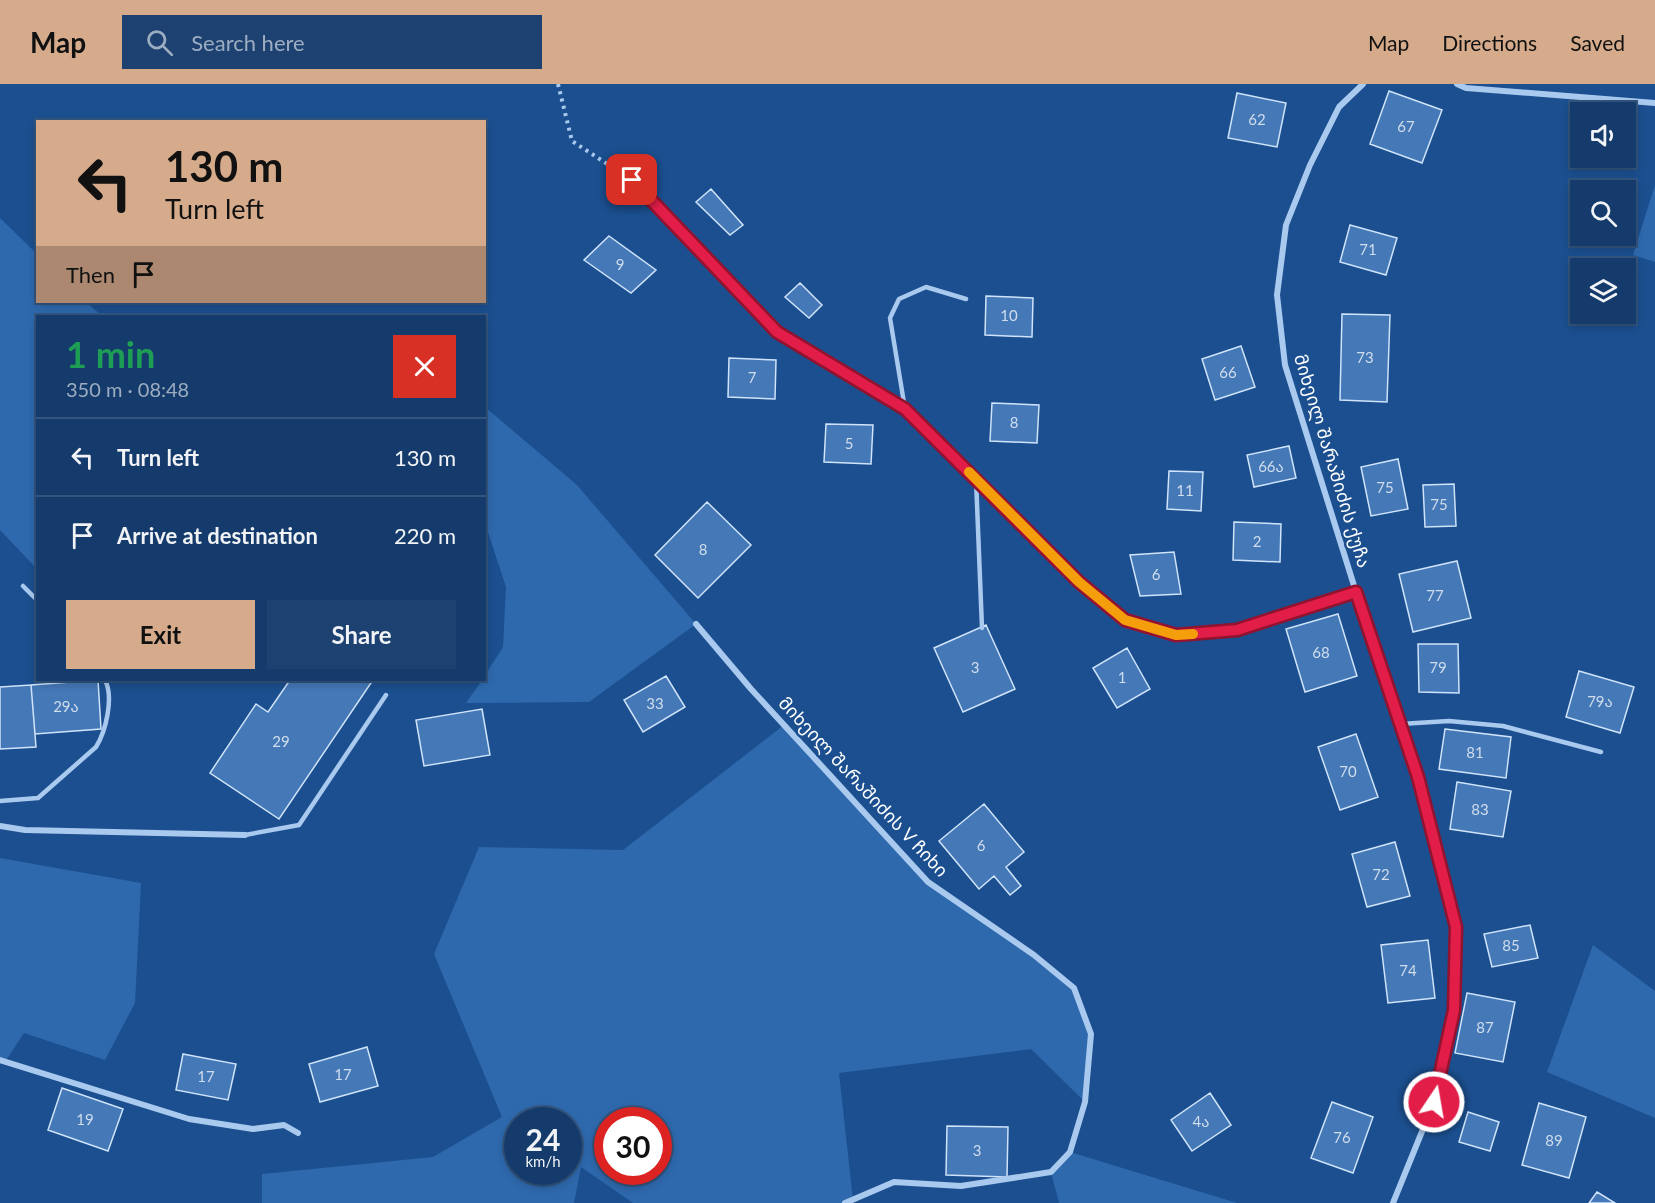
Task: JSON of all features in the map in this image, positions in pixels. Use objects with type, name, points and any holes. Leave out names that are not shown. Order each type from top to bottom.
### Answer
[{"type":"street","name":"მიხეილ შარაშიძის ქუჩა","points":[[1363,84],[1339,108],[1310,165],[1286,225],[1277,295],[1286,365],[1356,592],[1418,777],[1456,927],[1454,1010],[1434,1102],[1393,1203]]},
{"type":"street","points":[[1457,84],[1466,88],[1655,103]]},
{"type":"street","points":[[632,180],[777,332],[905,409],[1079,582],[1125,620],[1176,635],[1237,630],[1356,592]]},
{"type":"street","name":"მიხეილ შარაშიძის V ჩიხი","points":[[696,624],[751,689],[928,882],[1034,955],[1074,988],[1091,1034],[1085,1102],[1070,1152],[1051,1172],[961,1186],[894,1182],[845,1203]]},
{"type":"street","points":[[0,826],[25,830],[245,835]]},
{"type":"street","points":[[0,1060],[189,1119],[253,1129],[284,1125],[298,1133]]},
{"type":"lane","points":[[905,409],[890,318],[899,299],[926,287],[966,299]]},
{"type":"lane","points":[[976,479],[982,628]]},
{"type":"lane","points":[[23,586],[36,599]]},
{"type":"lane","points":[[0,801],[38,798],[96,747],[103,736],[108,702],[105,681]]},
{"type":"lane","points":[[245,835],[299,825],[386,695]]},
{"type":"lane","points":[[1400,724],[1449,721],[1503,726],[1601,752]]},
{"type":"path","points":[[558,84],[572,141],[632,180]]},
{"type":"shaded area","points":[[1655,185],[1655,262],[1633,255]]},
{"type":"shaded area","points":[[0,218],[36,253],[36,303],[87,303],[101,315],[36,315],[36,568],[0,530]]},
{"type":"shaded area","points":[[486,408],[577,485],[696,624],[589,702],[466,703],[481,681],[486,681],[486,673],[503,647],[506,587],[486,526]]},
{"type":"shaded area","points":[[784,725],[928,882],[1034,955],[1074,988],[1091,1034],[1085,1102],[1031,1049],[839,1073],[853,1200],[845,1203],[633,1203],[607,1185],[672,1185],[672,1107],[594,1107],[594,1176],[582,1168],[582,1107],[504,1107],[504,1185],[578,1185],[574,1203],[262,1203],[262,1174],[433,1157],[502,1117],[434,954],[479,847],[623,850]]},
{"type":"shaded area","points":[[0,858],[141,883],[135,1003],[105,1060],[24,1033],[5,1062],[0,1060]]},
{"type":"shaded area","points":[[1593,945],[1655,991],[1655,1118],[1547,1072]]},
{"type":"shaded area","points":[[1070,1152],[1237,1203],[1059,1203],[1051,1172]]},
{"type":"building","points":[[1389,91],[1442,110],[1422,163],[1370,144]]},
{"type":"building","points":[[1237,93],[1286,103],[1277,147],[1228,138]]},
{"type":"building","points":[[711,189],[743,225],[730,235],[696,202]]},
{"type":"building","points":[[1350,225],[1397,238],[1386,275],[1340,262]]},
{"type":"building","points":[[609,236],[656,270],[631,293],[584,260]]},
{"type":"building","points":[[800,283],[822,305],[809,318],[785,297]]},
{"type":"building","points":[[986,296],[1033,298],[1032,337],[985,335]]},
{"type":"building","points":[[1342,314],[1390,315],[1387,402],[1340,400]]},
{"type":"building","points":[[1241,346],[1255,387],[1215,400],[1202,359]]},
{"type":"building","points":[[729,358],[776,360],[775,399],[728,397]]},
{"type":"building","points":[[992,403],[1039,405],[1037,443],[990,441]]},
{"type":"building","points":[[826,424],[873,425],[871,464],[824,462]]},
{"type":"building","points":[[1289,446],[1296,478],[1254,487],[1247,455]]},
{"type":"building","points":[[1398,459],[1408,509],[1371,516],[1361,467]]},
{"type":"building","points":[[1169,471],[1203,472],[1201,511],[1167,509]]},
{"type":"building","points":[[1454,484],[1456,526],[1425,527],[1423,485]]},
{"type":"building","points":[[707,502],[751,545],[698,598],[655,555]]},
{"type":"building","points":[[1234,522],[1281,524],[1280,562],[1233,560]]},
{"type":"building","points":[[1174,552],[1181,594],[1140,596],[1130,555]]},
{"type":"building","points":[[1457,561],[1471,618],[1413,632],[1399,574]]},
{"type":"building","points":[[1338,614],[1357,676],[1305,692],[1286,629]]},
{"type":"building","points":[[986,625],[1015,689],[963,712],[934,648]]},
{"type":"building","points":[[1418,644],[1458,644],[1459,693],[1419,692]]},
{"type":"building","points":[[1127,648],[1150,689],[1117,708],[1093,668]]},
{"type":"building","points":[[1579,671],[1634,687],[1620,733],[1566,717]]},
{"type":"building","points":[[666,676],[685,707],[643,732],[624,700]]},
{"type":"building","points":[[98,681],[101,729],[35,734],[31,685]]},
{"type":"building","points":[[289,681],[372,681],[279,819],[210,773],[256,704],[268,712]]},
{"type":"building","points":[[31,685],[36,747],[0,749],[0,687]]},
{"type":"building","points":[[482,709],[490,755],[424,766],[416,720]]},
{"type":"building","points":[[1445,729],[1511,737],[1506,778],[1439,769]]},
{"type":"building","points":[[1356,734],[1378,797],[1340,810],[1318,747]]},
{"type":"building","points":[[1457,782],[1511,791],[1503,837],[1450,829]]},
{"type":"building","points":[[984,804],[1024,852],[1006,867],[1021,886],[1010,895],[994,876],[979,889],[939,841]]},
{"type":"building","points":[[1395,842],[1410,896],[1367,907],[1352,854]]},
{"type":"building","points":[[1530,925],[1538,958],[1492,967],[1484,934]]},
{"type":"building","points":[[1428,940],[1435,998],[1388,1003],[1381,945]]},
{"type":"building","points":[[1467,993],[1515,1002],[1503,1062],[1455,1053]]},
{"type":"building","points":[[367,1047],[378,1086],[320,1102],[309,1064]]},
{"type":"building","points":[[183,1054],[236,1064],[228,1100],[176,1090]]},
{"type":"building","points":[[62,1088],[123,1109],[108,1151],[48,1130]]},
{"type":"building","points":[[1210,1093],[1231,1125],[1192,1151],[1171,1120]]},
{"type":"building","points":[[1332,1102],[1373,1117],[1353,1173],[1311,1158]]},
{"type":"building","points":[[1539,1103],[1586,1117],[1569,1178],[1522,1165]]},
{"type":"building","points":[[1468,1112],[1499,1122],[1490,1151],[1459,1142]]},
{"type":"building","points":[[947,1126],[1008,1127],[1007,1177],[946,1175]]},
{"type":"building","points":[[1597,1192],[1615,1203],[1589,1203]]},
{"type":"slow traffic","points":[[969,472],[1079,582],[1125,620],[1176,635],[1193,634]]},
{"type":"route","points":[[632,180],[777,332],[905,409],[1079,582],[1125,620],[1176,635],[1237,630],[1356,592],[1418,777],[1456,927],[1454,1010],[1434,1102]]}]
